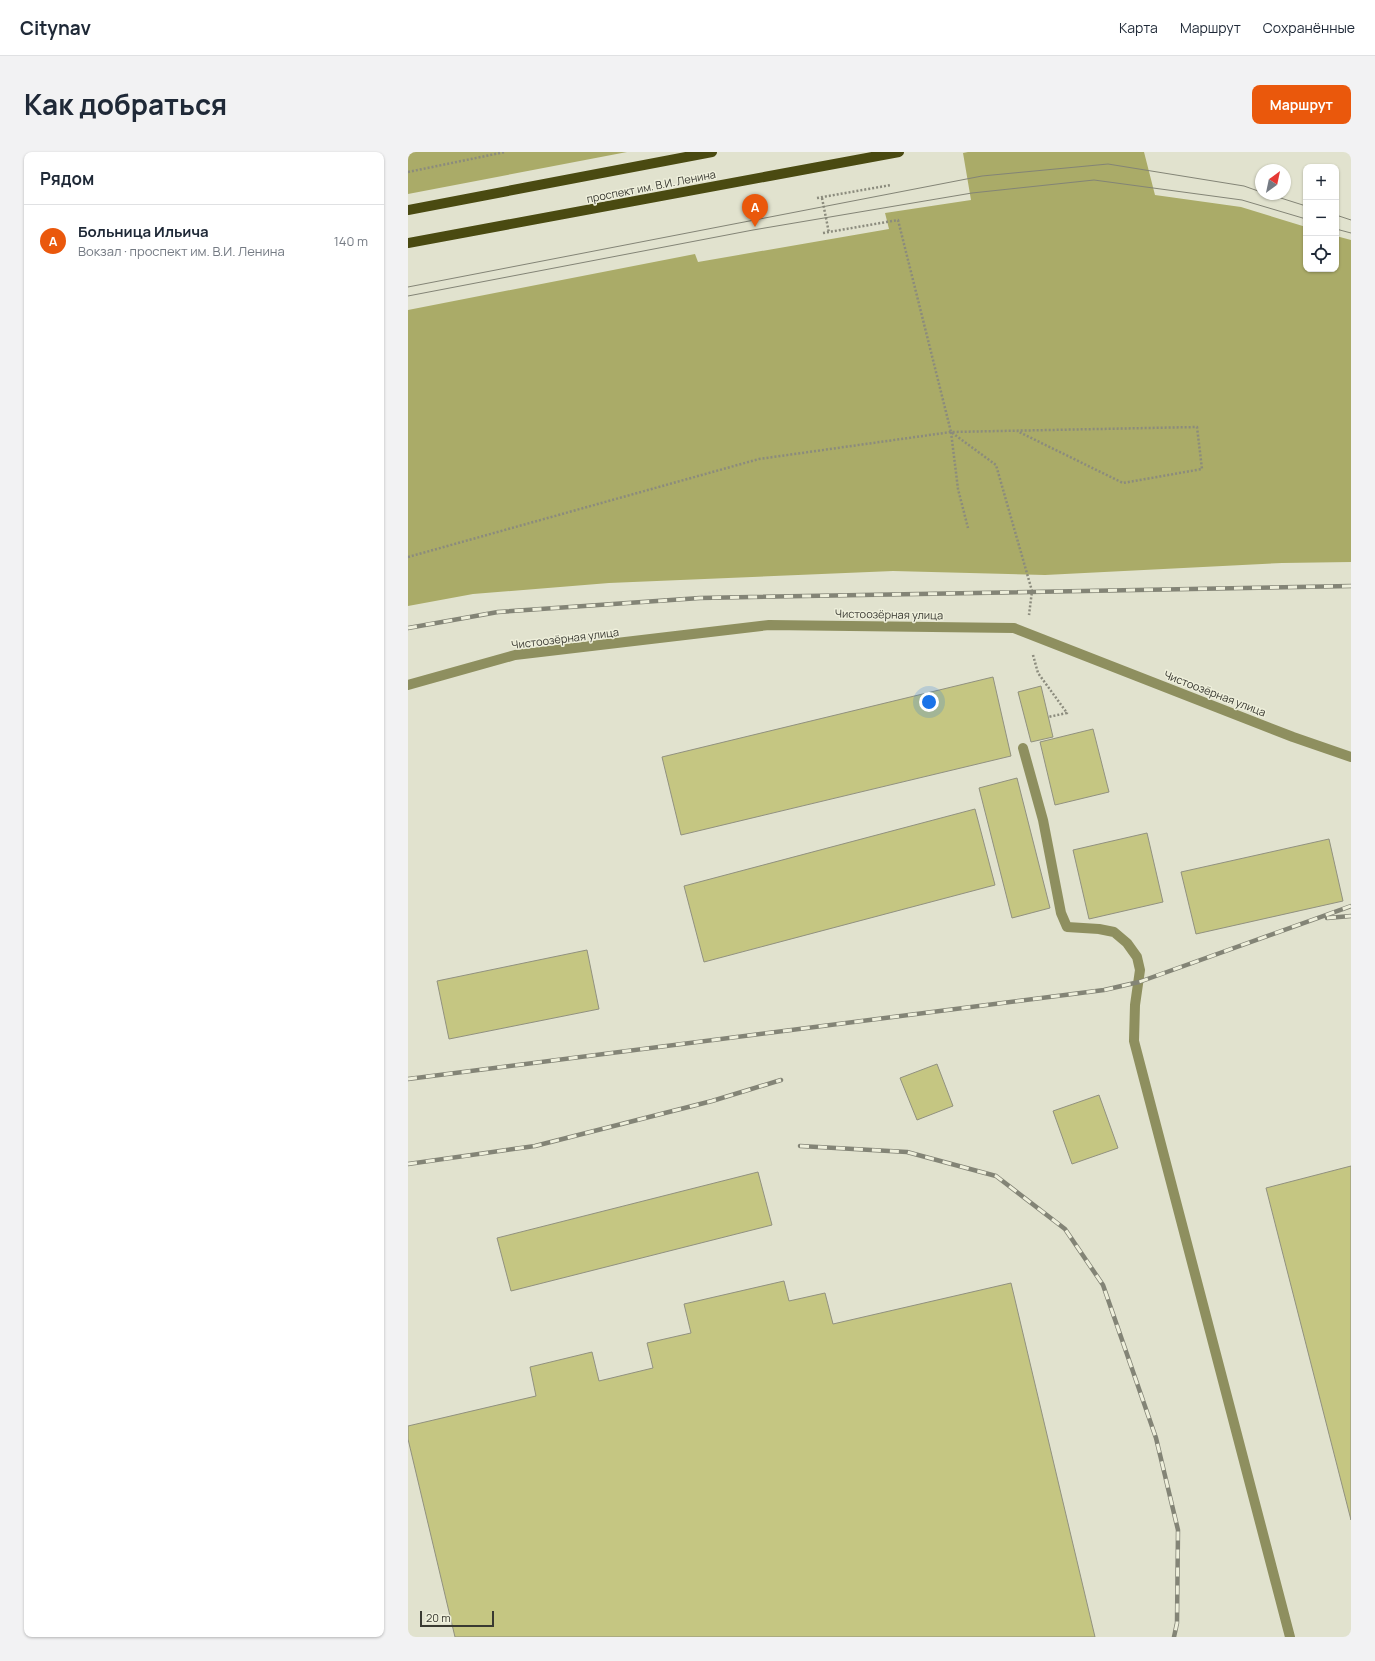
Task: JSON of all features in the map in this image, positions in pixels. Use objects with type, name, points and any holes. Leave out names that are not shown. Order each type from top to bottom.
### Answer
[{"type":"main road","name":"проспект им. В.И. Ленина","points":[[408,210],[712,152]]},
{"type":"main road","name":"проспект им. В.И. Ленина","points":[[408,243],[899,152]]},
{"type":"street","name":"Чистоозёрная улица","points":[[408,685],[515,655],[769,625],[1014,628],[1293,737],[1351,757]]},
{"type":"street","points":[[1023,748],[1043,820],[1061,913],[1067,927],[1099,929],[1114,932],[1127,943],[1137,957],[1140,970],[1135,1005],[1134,1041],[1290,1637]]},
{"type":"path","points":[[408,172],[505,152]]},
{"type":"path","points":[[817,198],[891,185]]},
{"type":"path","points":[[822,198],[829,233]]},
{"type":"path","points":[[823,234],[898,220],[951,432],[958,489],[968,528]]},
{"type":"path","points":[[408,557],[759,459],[951,432],[1197,427],[1202,469],[1123,483],[1018,431]]},
{"type":"path","points":[[951,432],[996,465],[1032,591],[1027,633],[1038,673],[1067,713],[1048,717]]},
{"type":"green space","points":[[408,152],[627,152],[408,194]]},
{"type":"green space","points":[[1144,152],[1155,195],[1241,207],[1303,226],[1303,272],[1339,272],[1339,237],[1351,240],[1351,562],[1282,563],[1045,575],[893,571],[609,583],[473,594],[408,606],[408,310],[695,254],[698,262],[889,229],[885,213],[971,200],[963,153]]},
{"type":"building","points":[[993,677],[1011,756],[681,835],[662,757]]},
{"type":"building","points":[[1041,686],[1053,737],[1031,742],[1018,692]]},
{"type":"building","points":[[1093,729],[1109,792],[1055,805],[1040,742]]},
{"type":"building","points":[[1017,778],[1050,908],[1012,918],[979,788]]},
{"type":"building","points":[[975,809],[995,885],[704,962],[684,886]]},
{"type":"building","points":[[1147,833],[1163,902],[1089,919],[1073,850]]},
{"type":"building","points":[[1329,839],[1343,901],[1196,934],[1181,872]]},
{"type":"building","points":[[587,950],[599,1009],[449,1039],[437,981]]},
{"type":"building","points":[[937,1064],[953,1106],[917,1120],[900,1078]]},
{"type":"building","points":[[1099,1095],[1118,1148],[1072,1164],[1053,1111]]},
{"type":"building","points":[[1351,1166],[1351,1520],[1266,1188]]},
{"type":"building","points":[[758,1172],[772,1225],[511,1291],[497,1238]]},
{"type":"building","points":[[784,1281],[789,1301],[825,1293],[833,1324],[1011,1283],[1095,1637],[455,1637],[408,1439],[408,1426],[536,1396],[530,1367],[592,1352],[599,1381],[653,1368],[647,1343],[691,1333],[684,1304]]},
{"type":"tram line","points":[[408,287],[982,176],[1108,164],[1244,186],[1255,190]]},
{"type":"tram line","points":[[408,296],[753,230],[972,193],[1094,180],[1242,200],[1303,218]]},
{"type":"tram line","points":[[1287,200],[1303,205]]},
{"type":"tram line","points":[[1339,216],[1351,220]]},
{"type":"tram line","points":[[1339,230],[1351,233]]},
{"type":"railway","points":[[408,628],[498,612],[700,598],[1351,586]]},
{"type":"railway","points":[[408,1079],[1104,990],[1139,982],[1351,906]]},
{"type":"railway","points":[[1327,918],[1351,916]]},
{"type":"railway","points":[[408,1164],[535,1146],[712,1101],[781,1080]]},
{"type":"railway","points":[[800,1146],[907,1152],[996,1176],[1065,1229],[1103,1285],[1156,1438],[1178,1530],[1177,1623],[1174,1637]]},
{"type":"place","name":"Больница Ильича","points":[[755,227]]}]
